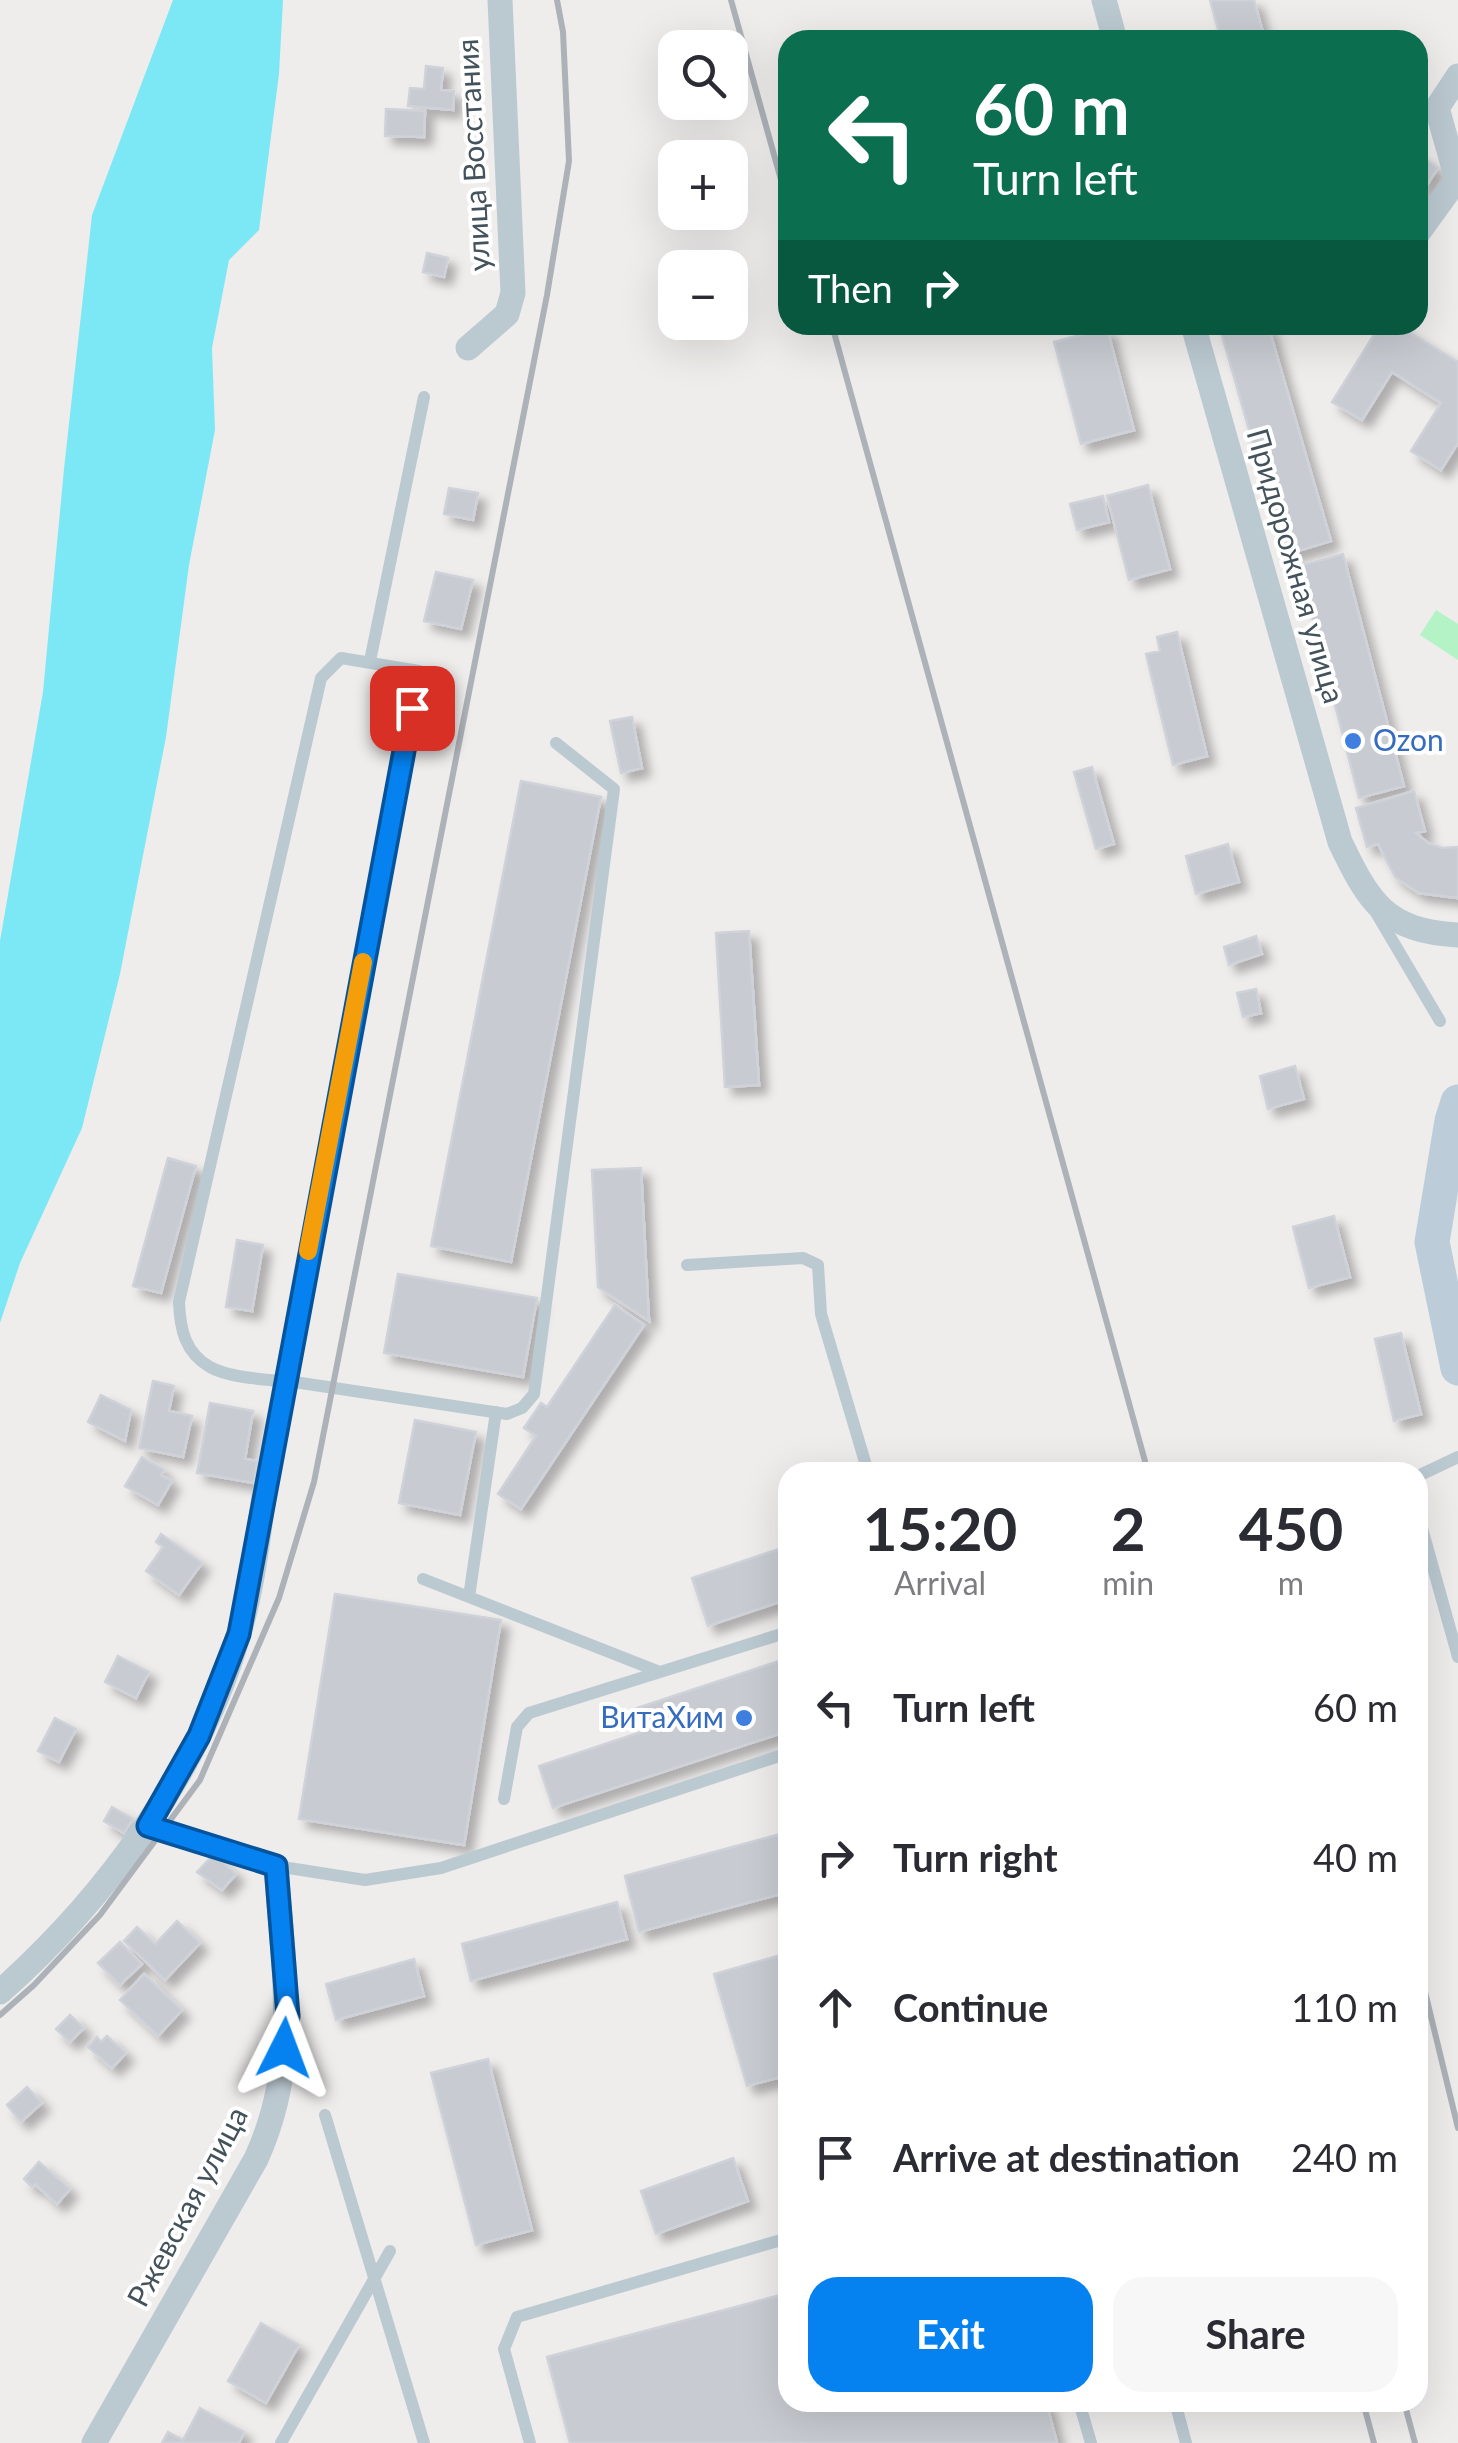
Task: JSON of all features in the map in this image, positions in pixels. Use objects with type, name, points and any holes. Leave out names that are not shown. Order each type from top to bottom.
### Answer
[{"type":"main road","points":[[1458,1102],[1432,1242],[1458,1368]]},
{"type":"street","name":"улица Восстания","points":[[468,348],[506,314],[514,293],[500,0]]},
{"type":"street","points":[[1104,0],[1112,30]]},
{"type":"street","points":[[1428,219],[1457,179],[1437,108],[1458,76]]},
{"type":"street","name":"Придорожная улица","points":[[1196,335],[1340,842],[1364,892],[1396,920],[1429,933],[1458,934]]},
{"type":"street","points":[[0,1992],[113,1872],[148,1826],[199,1736],[239,1634],[265,1490]]},
{"type":"street","name":"Ржевская улица","points":[[94,2443],[256,2159],[276,2110],[288,2016],[276,1866]]},
{"type":"lane","points":[[370,662],[424,397]]},
{"type":"lane","points":[[265,1490],[284,1381],[419,671],[341,658],[321,678],[180,1302],[180,1326],[186,1344],[214,1370],[284,1381],[507,1414],[522,1408],[534,1394],[614,789],[556,742]]},
{"type":"lane","points":[[1364,892],[1440,1021]]},
{"type":"lane","points":[[687,1265],[803,1258],[818,1265],[821,1314],[865,1462]]},
{"type":"lane","points":[[468,1596],[496,1412]]},
{"type":"lane","points":[[1428,1471],[1458,1457]]},
{"type":"lane","points":[[1428,1550],[1458,1657]]},
{"type":"lane","points":[[423,1579],[660,1672]]},
{"type":"lane","points":[[504,1799],[517,1727],[529,1713],[778,1635]]},
{"type":"lane","points":[[148,1826],[276,1866],[365,1880],[440,1868],[778,1756]]},
{"type":"lane","points":[[325,2115],[424,2443]]},
{"type":"lane","points":[[530,2443],[504,2350],[518,2317],[778,2241]]},
{"type":"lane","points":[[281,2443],[390,2252]]},
{"type":"lane","points":[[1083,2412],[1091,2443]]},
{"type":"lane","points":[[1178,2412],[1186,2443]]},
{"type":"green space","points":[[1436,610],[1458,624],[1458,660],[1420,635]]},
{"type":"water","points":[[173,0],[283,0],[279,74],[259,230],[229,260],[212,348],[215,430],[189,565],[166,737],[120,974],[82,1128],[20,1263],[0,1323],[0,941],[43,692],[92,215]]},
{"type":"building","points":[[1210,0],[1254,0],[1262,30],[1218,30]]},
{"type":"building","points":[[426,66],[443,68],[441,90],[454,91],[453,110],[408,106],[410,88],[424,89]]},
{"type":"building","points":[[386,109],[425,111],[424,137],[385,136]]},
{"type":"building","points":[[1428,161],[1438,168],[1428,183]]},
{"type":"building","points":[[427,253],[448,258],[444,277],[423,272]]},
{"type":"building","points":[[1080,335],[1109,335],[1134,430],[1081,444],[1054,342]]},
{"type":"building","points":[[1222,335],[1271,335],[1331,541],[1285,555]]},
{"type":"building","points":[[1374,335],[1414,335],[1458,362],[1458,443],[1441,470],[1411,451],[1441,403],[1392,372],[1362,420],[1332,402]]},
{"type":"building","points":[[1148,485],[1170,569],[1129,580],[1107,496]]},
{"type":"building","points":[[449,488],[478,493],[473,520],[444,514]]},
{"type":"building","points":[[1103,496],[1109,522],[1077,530],[1070,504]]},
{"type":"building","points":[[1343,554],[1404,786],[1359,798],[1299,566]]},
{"type":"building","points":[[436,572],[473,580],[461,629],[424,621]]},
{"type":"building","points":[[1177,632],[1207,756],[1173,765],[1146,654],[1160,651],[1157,637]]},
{"type":"building","points":[[632,717],[642,768],[621,773],[610,721]]},
{"type":"building","points":[[1092,767],[1114,844],[1096,849],[1074,772]]},
{"type":"building","points":[[521,781],[601,797],[511,1262],[431,1246]]},
{"type":"building","points":[[1414,791],[1425,831],[1416,833],[1442,848],[1458,847],[1458,898],[1419,893],[1395,877],[1378,844],[1367,847],[1356,808]]},
{"type":"building","points":[[1228,844],[1239,882],[1196,894],[1186,856]]},
{"type":"building","points":[[749,931],[759,1085],[725,1087],[716,933]]},
{"type":"building","points":[[1256,936],[1262,954],[1229,965],[1224,947]]},
{"type":"building","points":[[1256,989],[1261,1013],[1243,1017],[1237,993]]},
{"type":"building","points":[[1295,1066],[1304,1099],[1268,1109],[1260,1076]]},
{"type":"building","points":[[168,1158],[196,1166],[161,1293],[133,1286]]},
{"type":"building","points":[[641,1168],[649,1321],[598,1287],[592,1170]]},
{"type":"building","points":[[1334,1216],[1350,1277],[1309,1288],[1293,1227]]},
{"type":"building","points":[[237,1240],[263,1245],[252,1311],[226,1307]]},
{"type":"building","points":[[398,1274],[537,1298],[523,1377],[384,1353]]},
{"type":"building","points":[[615,1305],[644,1325],[521,1509],[498,1494],[536,1436],[524,1428],[541,1403],[547,1407]]},
{"type":"building","points":[[1401,1333],[1421,1414],[1394,1421],[1375,1339]]},
{"type":"building","points":[[153,1381],[174,1386],[169,1411],[192,1416],[183,1457],[139,1448]]},
{"type":"building","points":[[101,1395],[131,1410],[125,1441],[88,1422]]},
{"type":"building","points":[[210,1403],[253,1411],[245,1459],[257,1461],[254,1483],[197,1473]]},
{"type":"building","points":[[415,1420],[476,1432],[460,1515],[399,1503]]},
{"type":"building","points":[[142,1457],[164,1470],[161,1475],[172,1481],[158,1505],[125,1486]]},
{"type":"building","points":[[161,1534],[202,1563],[179,1595],[146,1571],[163,1547],[156,1542]]},
{"type":"building","points":[[778,1549],[778,1602],[708,1626],[692,1578]]},
{"type":"building","points":[[335,1594],[501,1620],[464,1845],[299,1819]]},
{"type":"building","points":[[118,1656],[149,1672],[136,1698],[105,1682]]},
{"type":"building","points":[[778,1661],[778,1734],[553,1808],[539,1766],[644,1731],[637,1708]]},
{"type":"building","points":[[55,1718],[76,1729],[59,1762],[38,1751]]},
{"type":"building","points":[[112,1807],[133,1819],[124,1833],[104,1821]]},
{"type":"building","points":[[778,1835],[778,1895],[639,1932],[625,1876]]},
{"type":"building","points":[[214,1854],[236,1874],[222,1890],[197,1872]]},
{"type":"building","points":[[617,1902],[627,1939],[471,1981],[462,1944]]},
{"type":"building","points":[[177,1921],[200,1943],[165,1980],[124,1941],[137,1927],[155,1944]]},
{"type":"building","points":[[120,1942],[142,1964],[120,1985],[98,1963]]},
{"type":"building","points":[[778,1956],[778,2078],[747,2086],[714,1974]]},
{"type":"building","points":[[414,1959],[424,1996],[336,2020],[326,1984]]},
{"type":"building","points":[[144,1974],[182,2010],[158,2036],[120,2000]]},
{"type":"building","points":[[70,2015],[84,2028],[70,2042],[56,2029]]},
{"type":"building","points":[[107,2036],[126,2053],[112,2068],[88,2047],[97,2037],[101,2042]]},
{"type":"building","points":[[488,2059],[532,2230],[476,2245],[431,2073]]},
{"type":"building","points":[[27,2087],[42,2103],[21,2122],[7,2105]]},
{"type":"building","points":[[733,2158],[748,2201],[656,2234],[641,2191]]},
{"type":"building","points":[[39,2162],[70,2189],[57,2204],[24,2179]]},
{"type":"building","points":[[778,2296],[778,2412],[1049,2412],[1057,2443],[570,2443],[547,2357]]},
{"type":"building","points":[[261,2323],[299,2345],[266,2403],[228,2381]]},
{"type":"building","points":[[200,2408],[244,2432],[239,2443],[162,2443],[168,2432],[183,2440]]},
{"type":"railway","points":[[0,2015],[100,1915],[200,1780],[279,1598],[314,1482],[547,295],[569,161],[563,32],[557,0]]},
{"type":"railway","points":[[731,0],[778,169]]},
{"type":"railway","points":[[835,335],[1145,1462]]},
{"type":"railway","points":[[1428,2004],[1458,2128]]},
{"type":"railway","points":[[1366,2412],[1374,2443]]},
{"type":"railway","points":[[1407,2412],[1415,2443]]},
{"type":"slow traffic","points":[[308,1251],[363,962]]},
{"type":"place","name":"Ozon","points":[[1353,741]]},
{"type":"place","name":"ВитаХим","points":[[744,1718]]},
{"type":"route","points":[[284,2048],[288,2016],[276,1866],[148,1826],[199,1736],[239,1634],[412,708]]}]
